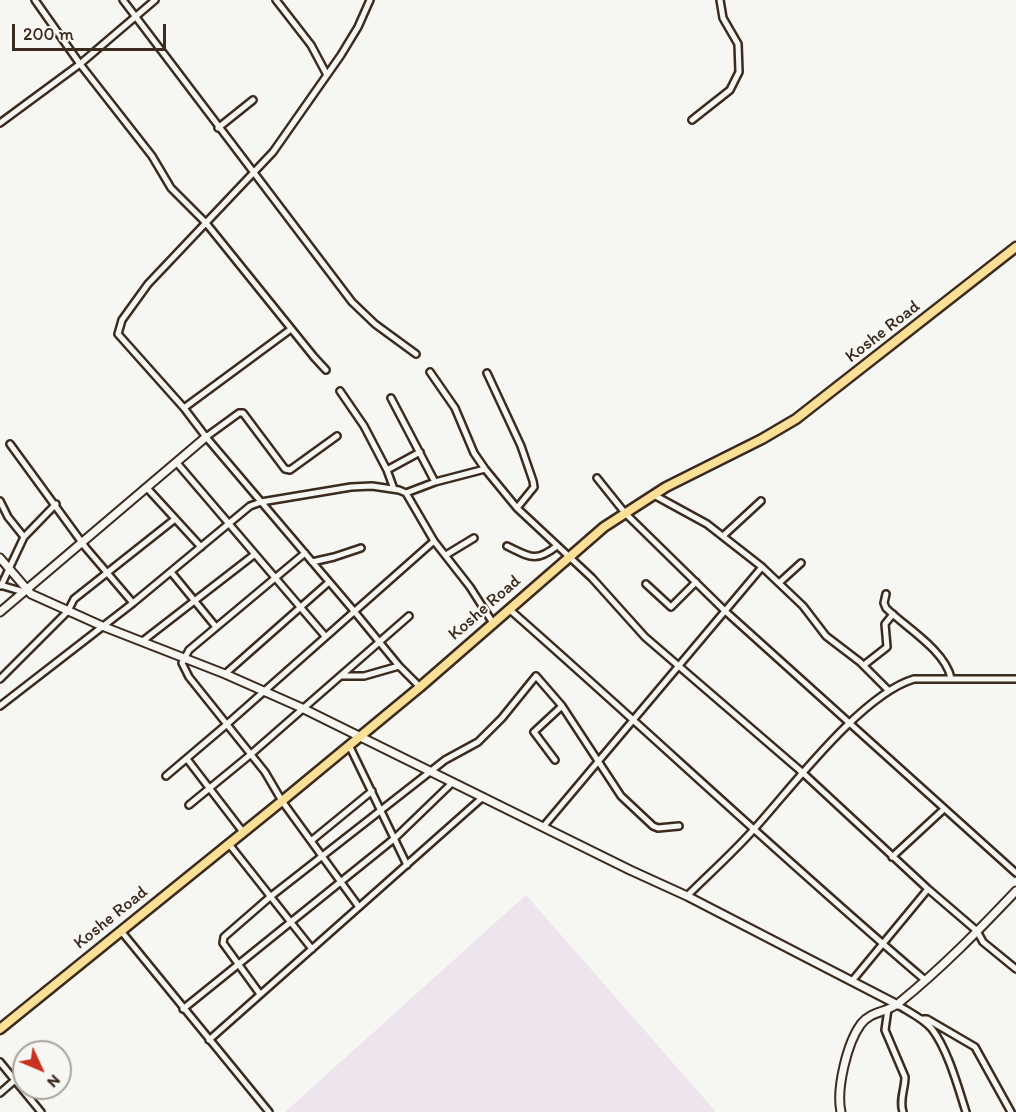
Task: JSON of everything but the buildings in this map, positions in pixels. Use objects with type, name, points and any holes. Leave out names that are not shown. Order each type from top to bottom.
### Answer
[{"type":"main road","name":"Koshe Road","points":[[0,1029],[349,746],[568,557],[625,513],[654,495],[772,434],[796,419],[1016,247]]},
{"type":"street","points":[[35,0],[80,64],[152,156],[171,188],[206,223],[326,370]]},
{"type":"street","points":[[123,0],[218,128],[359,310],[416,354]]},
{"type":"street","points":[[0,123],[80,64],[155,0]]},
{"type":"street","points":[[370,0],[354,35],[273,152],[148,284],[122,320],[118,334],[183,408],[399,666],[420,687]]},
{"type":"street","points":[[692,120],[730,90],[739,72],[738,44],[723,18],[720,0]]},
{"type":"street","points":[[278,2],[315,50],[327,75]]},
{"type":"street","points":[[218,128],[253,100]]},
{"type":"street","points":[[183,408],[291,329]]},
{"type":"street","points":[[430,372],[455,408],[474,453],[484,470],[517,508],[592,578],[645,637],[802,773],[892,857],[977,931],[983,942],[1016,969]]},
{"type":"street","points":[[487,373],[521,446],[534,487],[517,508]]},
{"type":"street","points":[[340,391],[364,426],[387,470],[394,489]]},
{"type":"street","points":[[391,398],[435,482]]},
{"type":"street","points":[[0,612],[206,438],[239,413],[243,413],[285,469],[290,470],[337,436]]},
{"type":"street","points":[[10,444],[86,548],[133,603]]},
{"type":"street","points":[[387,470],[420,452]]},
{"type":"street","points":[[177,463],[326,636]]},
{"type":"street","points":[[0,706],[133,603],[250,506],[261,502],[351,487],[372,486],[406,493],[435,482],[484,470]]},
{"type":"street","points":[[597,478],[625,513],[724,610],[1016,873]]},
{"type":"street","points":[[147,488],[201,547]]},
{"type":"street","points":[[406,493],[434,541],[470,587],[493,623]]},
{"type":"street","points":[[654,495],[723,536],[762,567],[803,606],[826,636],[864,665],[889,691]]},
{"type":"street","points":[[0,501],[8,517],[24,537]]},
{"type":"street","points":[[723,536],[762,501]]},
{"type":"street","points":[[56,504],[24,537],[1,585],[26,591],[102,626],[144,640],[302,708],[687,896],[898,1005],[921,1019],[936,1036],[966,1112]]},
{"type":"street","points":[[0,679],[68,611],[74,599],[175,519]]},
{"type":"street","points":[[446,555],[474,538]]},
{"type":"street","points":[[166,776],[434,541]]},
{"type":"street","points":[[507,546],[524,555],[539,557],[557,546]]},
{"type":"street","points":[[312,562],[361,548]]},
{"type":"street","points":[[144,640],[255,554]]},
{"type":"street","points":[[305,554],[216,627],[184,657],[182,663],[189,677],[265,772],[282,801],[359,907]]},
{"type":"street","points":[[0,558],[26,591]]},
{"type":"street","points":[[779,583],[801,563]]},
{"type":"street","points":[[543,827],[762,567]]},
{"type":"street","points":[[171,572],[216,627]]},
{"type":"street","points":[[225,674],[329,582]]},
{"type":"street","points":[[646,584],[671,607],[696,582]]},
{"type":"street","points":[[886,594],[885,606],[927,643],[947,667],[951,678]]},
{"type":"street","points":[[509,609],[754,830],[925,980]]},
{"type":"street","points":[[864,665],[887,647],[885,624],[893,614]]},
{"type":"street","points":[[189,805],[342,676],[409,616]]},
{"type":"street","points":[[342,676],[364,676],[399,666]]},
{"type":"street","points":[[260,994],[223,944],[224,937],[270,897],[430,771],[478,742],[502,718],[536,676],[562,706],[597,762],[627,803],[653,826],[658,828],[679,826]]},
{"type":"street","points":[[687,896],[754,830],[802,773],[850,723],[889,691],[914,679],[1016,679]]},
{"type":"street","points":[[555,760],[534,732],[562,706]]},
{"type":"street","points":[[349,746],[407,865]]},
{"type":"street","points":[[187,759],[243,832]]},
{"type":"street","points":[[183,1009],[395,838],[453,782]]},
{"type":"street","points":[[311,841],[372,792]]},
{"type":"street","points":[[208,1040],[483,797]]},
{"type":"street","points":[[892,857],[944,809]]},
{"type":"street","points":[[229,844],[312,949]]},
{"type":"street","points":[[852,981],[928,889]]},
{"type":"street","points":[[840,1112],[840,1084],[858,1029],[871,1014],[898,1005],[1016,891]]},
{"type":"street","points":[[120,931],[269,1112]]},
{"type":"street","points":[[888,1009],[885,1030],[904,1077],[905,1084],[901,1101],[903,1112]]},
{"type":"street","points":[[921,1019],[927,1018],[975,1047],[1011,1112]]},
{"type":"street","points":[[0,1062],[12,1076]]},
{"type":"street","points":[[0,1093],[12,1083]]},
{"type":"street","points":[[31,1100],[41,1112]]},
{"type":"shaded area","points":[[526,895],[716,1112],[285,1112]]}]
